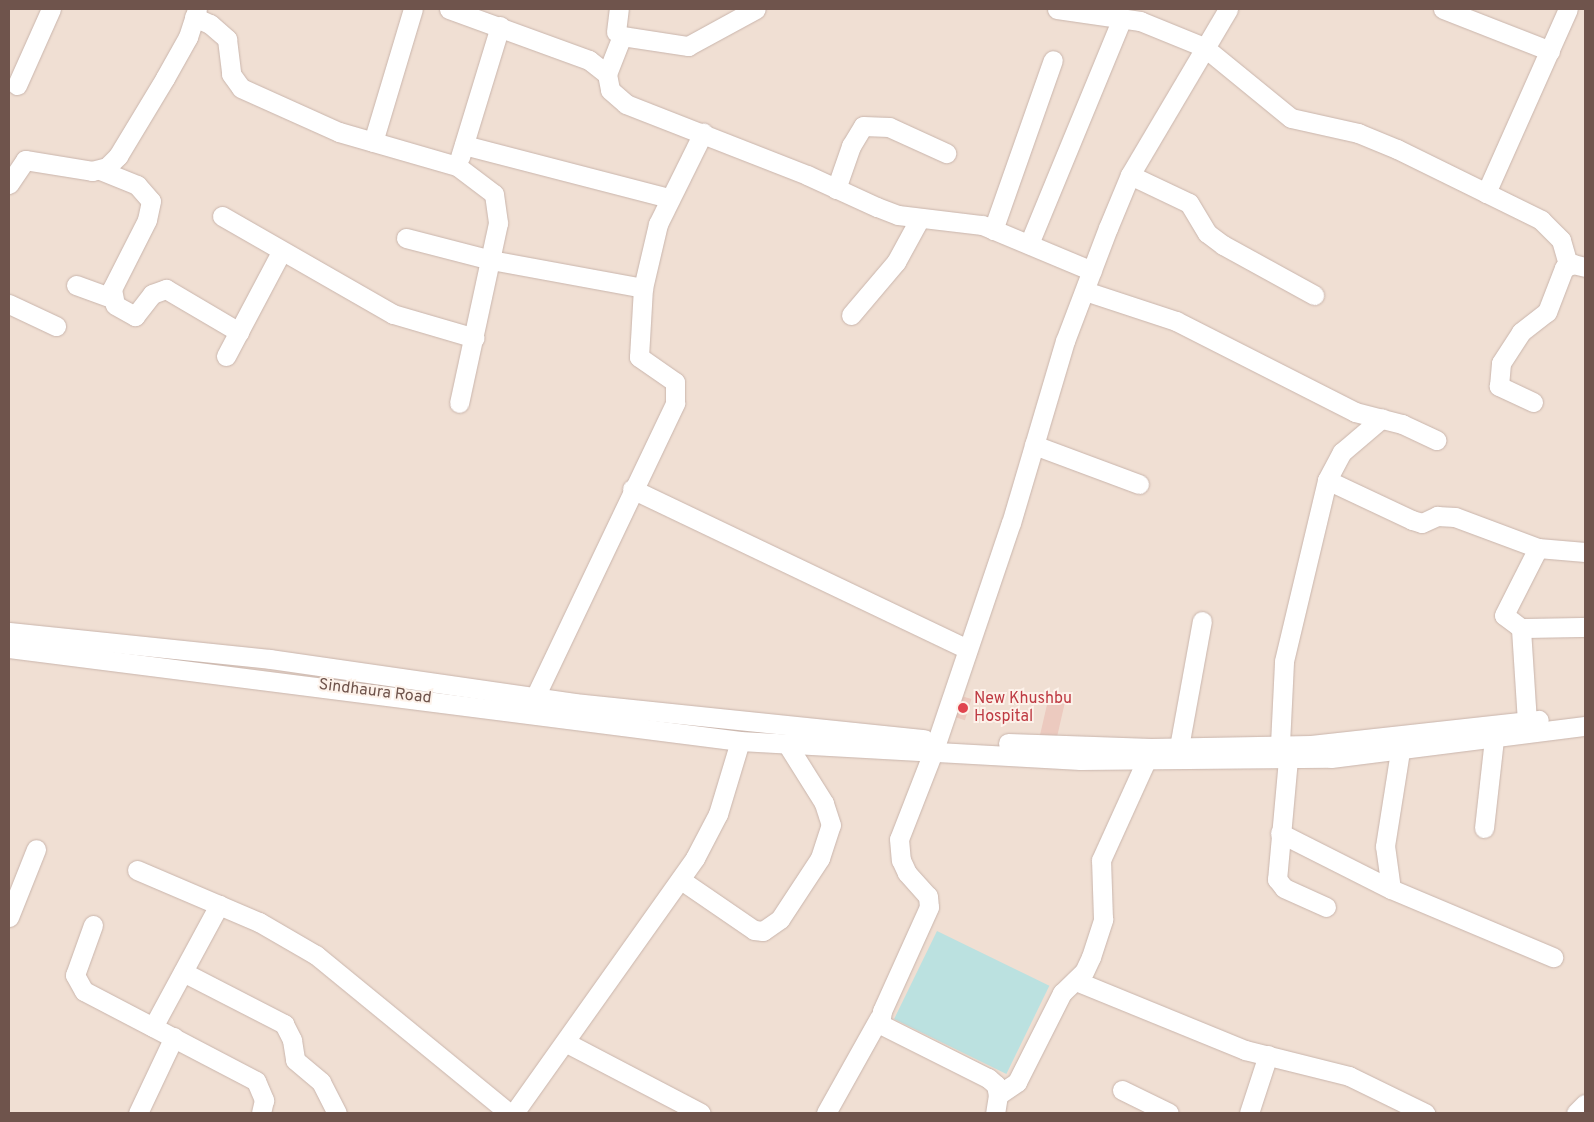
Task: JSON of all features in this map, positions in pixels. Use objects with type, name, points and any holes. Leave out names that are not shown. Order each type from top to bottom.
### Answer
[{"type":"street","points":[[17,85],[50,9]]},
{"type":"street","points":[[373,142],[413,9]]},
{"type":"street","points":[[448,9],[500,26],[590,60],[607,74]]},
{"type":"street","points":[[616,32],[619,9]]},
{"type":"street","points":[[756,9],[688,46],[622,36],[607,74],[610,90],[626,104],[703,133],[877,208],[920,218],[956,220],[993,230],[1092,271]]},
{"type":"street","points":[[1057,9],[1122,18],[1162,27],[1204,47],[1291,118],[1358,133],[1522,209],[1553,230],[1577,266],[1547,312],[1513,341],[1498,375],[1502,389],[1533,402]]},
{"type":"street","points":[[826,1113],[879,1018],[929,907],[928,896],[907,873],[901,860],[899,839],[935,746],[1034,445],[1065,341],[1130,176],[1228,9]]},
{"type":"street","points":[[1443,9],[1550,51]]},
{"type":"street","points":[[1486,193],[1568,9]]},
{"type":"street","points":[[100,170],[118,156],[188,36],[196,13],[227,39],[230,74],[241,88],[339,132],[458,166],[494,194],[499,207],[491,260],[459,403]]},
{"type":"street","points":[[1028,244],[1122,18]]},
{"type":"street","points":[[458,166],[500,26]]},
{"type":"street","points":[[993,230],[1053,60]]},
{"type":"street","points":[[836,189],[851,146],[863,126],[889,128],[946,153]]},
{"type":"street","points":[[535,697],[675,403],[676,391],[668,375],[644,364],[639,357],[644,288],[648,259],[669,198],[703,133]]},
{"type":"street","points":[[464,145],[669,198]]},
{"type":"street","points":[[9,184],[25,160],[100,170],[137,185],[151,201],[146,220],[112,289],[112,298],[121,311],[135,316],[152,294],[166,289],[239,332]]},
{"type":"street","points":[[1130,176],[1189,203],[1207,233],[1223,245],[1314,294]]},
{"type":"street","points":[[222,216],[281,252],[393,314],[475,338]]},
{"type":"street","points":[[851,315],[896,262],[920,218]]},
{"type":"street","points":[[406,238],[491,260],[644,288]]},
{"type":"street","points":[[226,356],[281,252]]},
{"type":"street","points":[[76,285],[112,298]]},
{"type":"street","points":[[1085,291],[1176,321],[1355,412],[1382,418],[1436,440]]},
{"type":"street","points":[[9,304],[56,326]]},
{"type":"street","points":[[1326,907],[1284,888],[1277,879],[1284,752],[1284,661],[1327,480],[1342,452],[1382,418]]},
{"type":"street","points":[[1034,445],[1139,484]]},
{"type":"street","points":[[1327,480],[1422,523],[1437,516],[1455,517],[1538,548],[1585,552]]},
{"type":"street","points":[[632,490],[967,649]]},
{"type":"street","points":[[1538,548],[1504,615],[1521,628],[1585,627]]},
{"type":"street","points":[[1179,747],[1202,621]]},
{"type":"street","points":[[1521,628],[1526,722]]},
{"type":"street","points":[[9,632],[270,659],[535,697],[935,746],[1146,761],[1284,752],[1311,744],[1526,722],[1585,714]]},
{"type":"street","name":"Sindhaura Road","points":[[9,648],[740,740],[787,744],[935,746]]},
{"type":"street","points":[[935,746],[1179,747],[1284,752],[1400,751],[1585,726]]},
{"type":"street","points":[[1484,828],[1494,739]]},
{"type":"street","points":[[514,1113],[681,880],[718,814],[740,740]]},
{"type":"street","points":[[681,880],[754,930],[763,930],[780,919],[820,858],[831,825],[824,803],[787,744]]},
{"type":"street","points":[[1391,889],[1385,846],[1400,751]]},
{"type":"street","points":[[998,1095],[1017,1082],[1062,993],[1076,981],[1091,957],[1103,919],[1101,860],[1146,761]]},
{"type":"street","points":[[1280,833],[1391,889],[1553,958]]},
{"type":"street","points":[[9,916],[36,849]]},
{"type":"street","points":[[137,870],[220,905],[316,955],[509,1113]]},
{"type":"street","points":[[153,1026],[220,905]]},
{"type":"street","points":[[94,925],[79,957],[77,983],[84,991],[256,1081],[264,1100],[261,1113]]},
{"type":"street","points":[[183,972],[284,1024],[292,1040],[295,1060],[321,1082],[336,1113]]},
{"type":"street","points":[[1076,981],[1245,1050],[1349,1076],[1426,1113]]},
{"type":"street","points":[[879,1018],[885,1028],[988,1078],[996,1085],[998,1095],[995,1113]]},
{"type":"street","points":[[138,1113],[174,1037]]},
{"type":"street","points":[[565,1042],[701,1113]]},
{"type":"street","points":[[1249,1113],[1268,1055]]},
{"type":"street","points":[[1122,1090],[1169,1113]]},
{"type":"street","points":[[1576,1113],[1585,1104]]},
{"type":"shaded area","points":[[9,9],[1585,9],[1585,1113],[9,1113]]},
{"type":"water","points":[[937,931],[1049,986],[1006,1074],[894,1019]]},
{"type":"building","points":[[958,695],[971,699],[965,720],[952,716]]},
{"type":"building","points":[[1049,696],[1066,700],[1056,742],[1039,738]]},
{"type":"place","name":"New Khushbu Hospital","points":[[963,708]]}]
